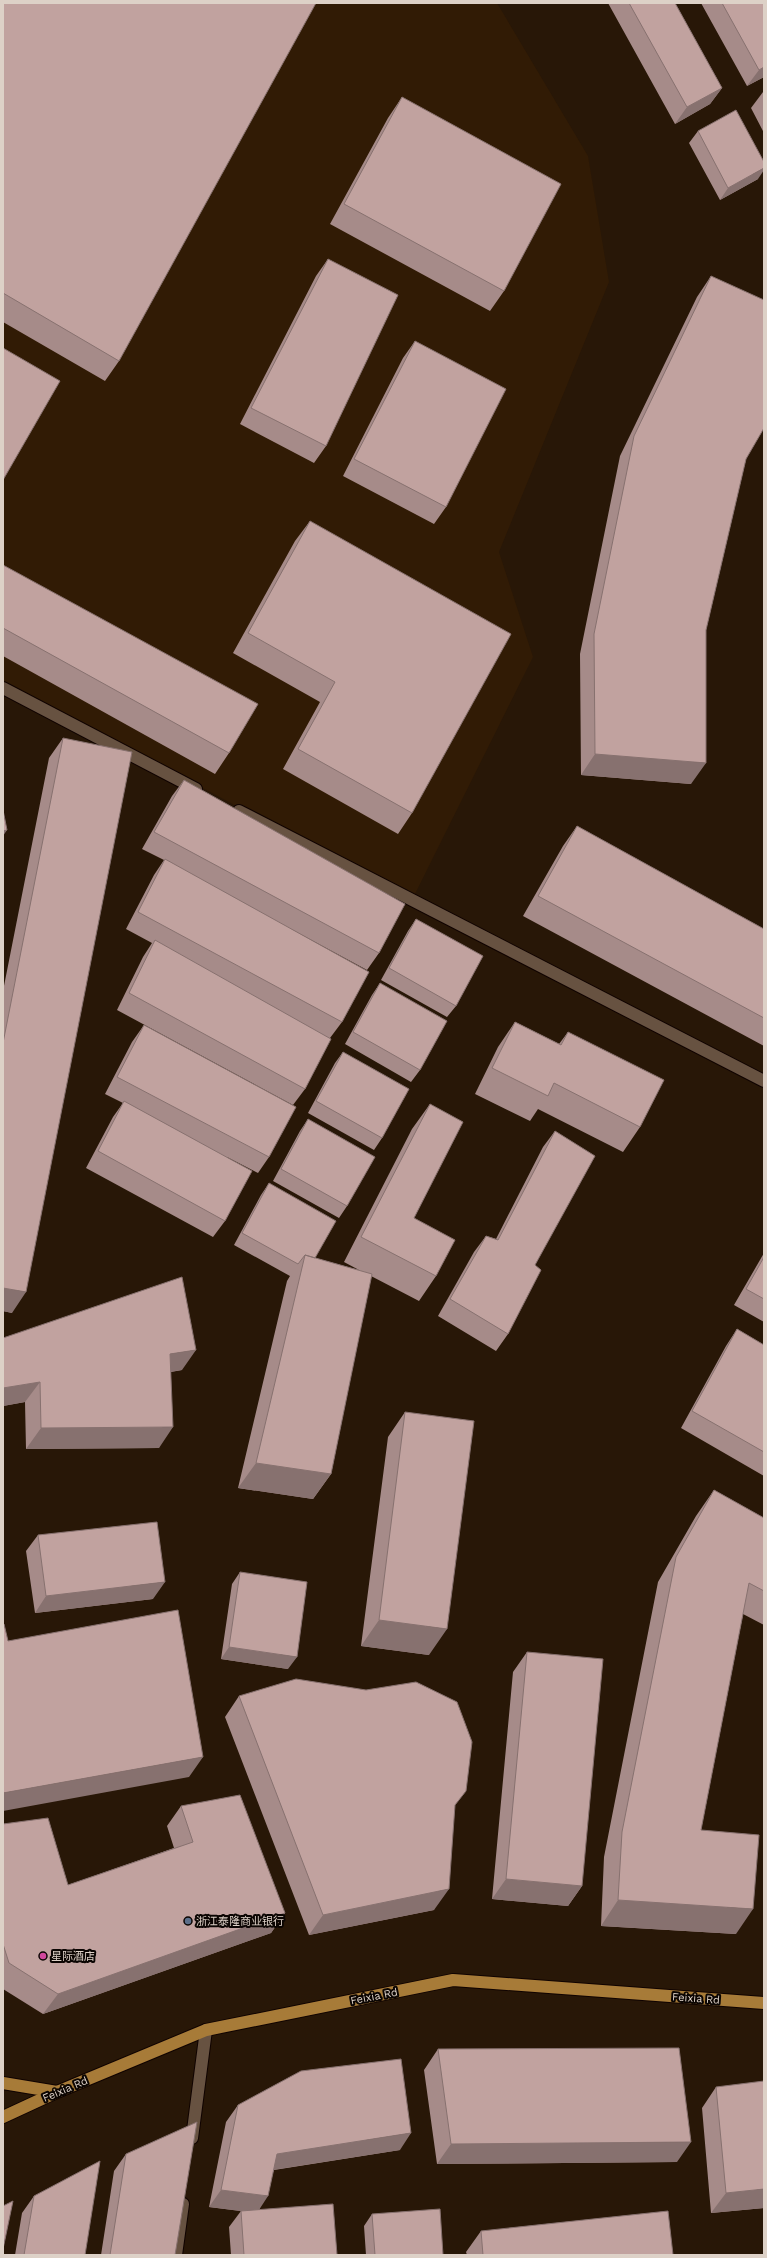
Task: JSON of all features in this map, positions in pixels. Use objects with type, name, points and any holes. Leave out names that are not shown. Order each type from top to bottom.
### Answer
[{"type":"main road","name":"Feixia Rd","points":[[3,2117],[57,2092],[206,2030],[453,1980],[764,2002]]},
{"type":"main road","points":[[3,2083],[57,2092]]},
{"type":"street","points":[[3,688],[206,794]]},
{"type":"street","points":[[227,805],[764,1082]]},
{"type":"street","points":[[191,2147],[206,2030]]},
{"type":"street","points":[[176,2255],[185,2193]]},
{"type":"shaded area","points":[[3,3],[497,3],[588,156],[609,282],[499,552],[533,657],[412,900],[3,681]]},
{"type":"building","points":[[3,3],[316,3],[119,361],[3,293]]},
{"type":"building","points":[[629,3],[675,3],[722,88],[687,107]]},
{"type":"building","points":[[722,3],[764,3],[764,67],[759,70]]},
{"type":"building","points":[[402,97],[561,184],[504,291],[344,204]]},
{"type":"building","points":[[736,110],[764,162],[764,168],[728,188],[698,131]]},
{"type":"building","points":[[328,259],[398,295],[326,446],[251,408]]},
{"type":"building","points":[[711,276],[764,300],[764,428],[746,459],[706,630],[706,763],[595,754],[594,634],[634,436]]},
{"type":"building","points":[[415,341],[506,389],[446,507],[354,459]]},
{"type":"building","points":[[3,348],[60,381],[3,480]]},
{"type":"building","points":[[310,521],[511,634],[412,813],[298,749],[335,682],[248,633]]},
{"type":"building","points":[[3,565],[258,704],[229,753],[3,628]]},
{"type":"building","points":[[63,738],[132,752],[26,1292],[3,1288],[3,1043]]},
{"type":"building","points":[[184,780],[405,904],[379,953],[154,832]]},
{"type":"building","points":[[3,810],[7,830],[3,831]]},
{"type":"building","points":[[577,826],[764,929],[764,1018],[538,896]]},
{"type":"building","points":[[165,859],[369,972],[342,1022],[138,912]]},
{"type":"building","points":[[416,919],[483,956],[456,1006],[389,968]]},
{"type":"building","points":[[155,940],[331,1039],[305,1089],[129,993]]},
{"type":"building","points":[[380,983],[447,1021],[420,1070],[353,1032]]},
{"type":"building","points":[[515,1022],[561,1045],[568,1032],[664,1080],[640,1127],[554,1083],[548,1096],[492,1068]]},
{"type":"building","points":[[144,1025],[296,1107],[269,1157],[117,1077]]},
{"type":"building","points":[[343,1052],[409,1089],[382,1138],[316,1101]]},
{"type":"building","points":[[124,1101],[252,1171],[225,1221],[98,1151]]},
{"type":"building","points":[[430,1104],[463,1122],[414,1218],[455,1240],[436,1276],[361,1237]]},
{"type":"building","points":[[308,1119],[375,1157],[347,1206],[281,1169]]},
{"type":"building","points":[[555,1131],[595,1156],[535,1265],[541,1270],[508,1334],[450,1299],[486,1236],[498,1240]]},
{"type":"building","points":[[269,1183],[336,1221],[315,1258],[305,1255],[298,1264],[242,1233]]},
{"type":"building","points":[[305,1255],[372,1274],[331,1474],[256,1463]]},
{"type":"building","points":[[764,1257],[764,1299],[746,1289]]},
{"type":"building","points":[[182,1277],[196,1350],[170,1354],[173,1427],[41,1428],[40,1382],[3,1388],[3,1338]]},
{"type":"building","points":[[737,1329],[764,1345],[764,1452],[692,1411]]},
{"type":"building","points":[[405,1412],[474,1421],[447,1629],[379,1620]]},
{"type":"building","points":[[714,1490],[764,1518],[764,1591],[749,1583],[701,1830],[759,1835],[753,1909],[618,1900],[622,1832],[676,1557]]},
{"type":"building","points":[[157,1522],[165,1582],[46,1596],[38,1535]]},
{"type":"building","points":[[240,1572],[307,1582],[297,1657],[229,1647]]},
{"type":"building","points":[[178,1610],[203,1757],[3,1793],[3,1624],[8,1641]]},
{"type":"building","points":[[527,1652],[603,1659],[582,1886],[506,1879]]},
{"type":"building","points":[[296,1679],[366,1690],[416,1682],[457,1702],[472,1742],[466,1791],[455,1805],[449,1889],[323,1915],[239,1696]]},
{"type":"building","points":[[240,1795],[285,1913],[58,1994],[9,1963],[3,1944],[3,1824],[48,1818],[68,1885],[193,1842],[181,1806]]},
{"type":"building","points":[[679,2048],[691,2142],[451,2144],[438,2049]]},
{"type":"building","points":[[401,2059],[411,2133],[277,2154],[268,2196],[221,2190],[238,2105],[301,2071]]},
{"type":"building","points":[[764,2081],[764,2189],[726,2193],[716,2087]]},
{"type":"building","points":[[197,2122],[175,2255],[110,2255],[126,2154]]},
{"type":"building","points":[[100,2161],[85,2255],[24,2255],[34,2196]]},
{"type":"building","points":[[13,2201],[3,2249],[3,2206]]},
{"type":"building","points":[[333,2204],[337,2255],[244,2255],[241,2211]]},
{"type":"building","points":[[440,2209],[443,2255],[375,2255],[372,2214]]},
{"type":"building","points":[[668,2211],[673,2255],[483,2255],[481,2231]]},
{"type":"place","name":"浙江泰隆商业银行","points":[[188,1921]]},
{"type":"place","name":"星际酒店","points":[[43,1956]]}]
